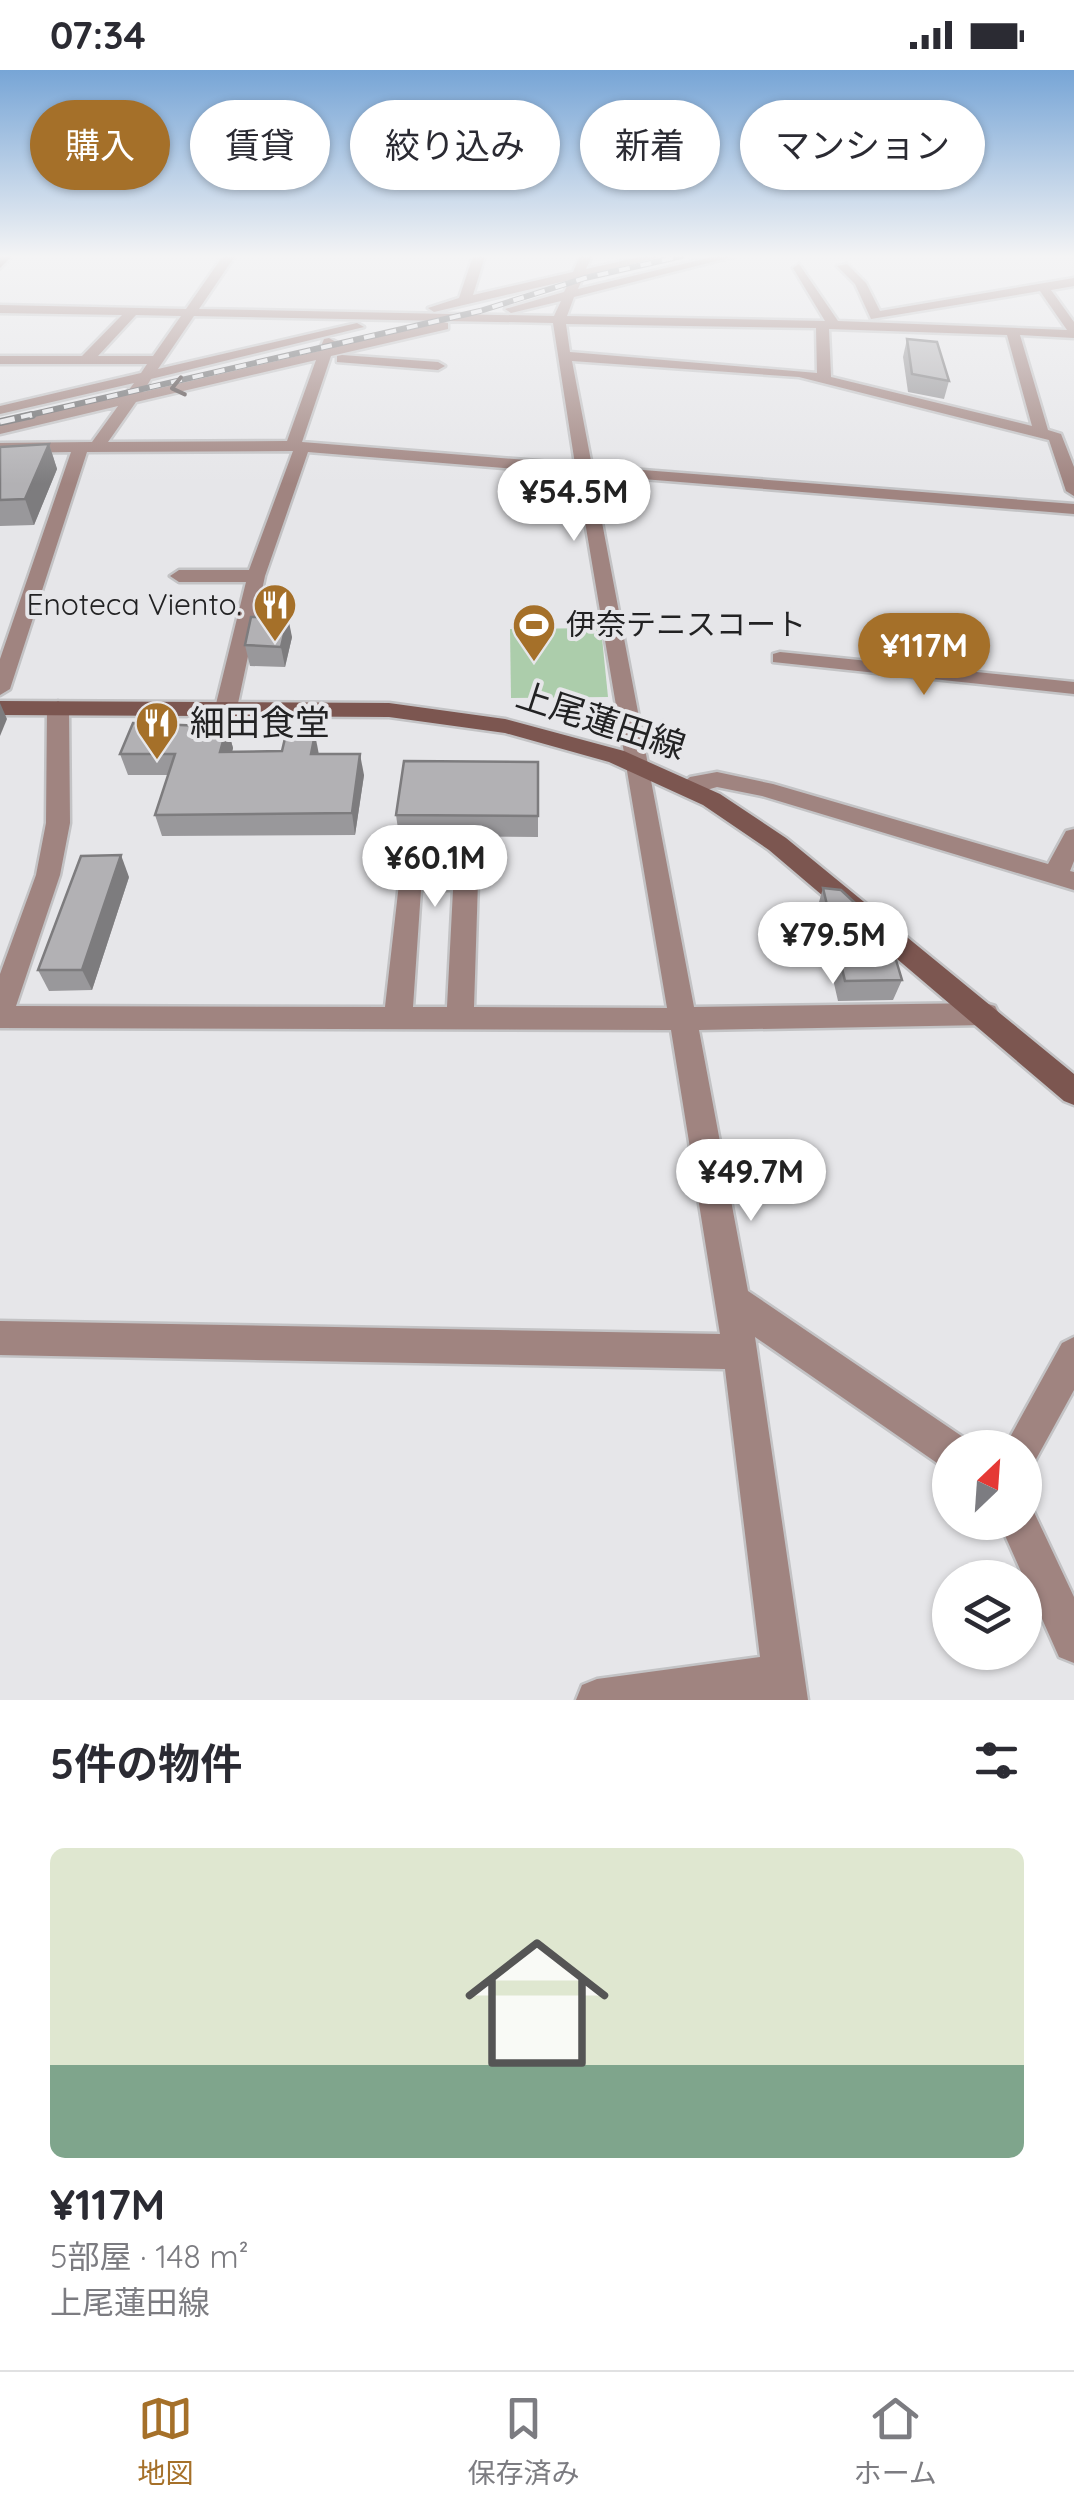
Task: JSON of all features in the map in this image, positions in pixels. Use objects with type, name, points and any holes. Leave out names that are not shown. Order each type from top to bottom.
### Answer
[{"type":"main road","name":"上尾蓮田線","points":[[0,708],[389,710],[531,730],[635,763],[689,787],[766,834],[1074,1092]]},
{"type":"street","points":[[87,359],[113,332]]},
{"type":"street","points":[[0,688],[89,447],[177,332]]},
{"type":"street","points":[[0,410],[309,332]]},
{"type":"street","points":[[226,708],[256,576],[332,332]]},
{"type":"street","points":[[0,429],[422,332]]},
{"type":"street","points":[[561,332],[733,1301],[785,1687],[597,1700]]},
{"type":"street","points":[[824,379],[827,332]]},
{"type":"street","points":[[1012,332],[1041,432]]},
{"type":"street","points":[[1045,332],[1074,333]]},
{"type":"street","points":[[564,356],[799,373],[1041,432],[1056,436],[1074,491]]},
{"type":"street","points":[[322,357],[438,366]]},
{"type":"street","points":[[0,360],[157,360]]},
{"type":"street","points":[[0,448],[298,447],[1074,509]]},
{"type":"street","points":[[179,576],[256,576]]},
{"type":"street","points":[[780,658],[1074,688]]},
{"type":"street","points":[[58,708],[58,823],[48,875],[0,1014],[398,1020],[985,1014]]},
{"type":"street","points":[[689,787],[704,778],[721,778],[1064,878],[1074,838]]},
{"type":"street","points":[[398,1020],[409,882],[466,880],[460,1019]]},
{"type":"street","points":[[733,1301],[932,1438]]},
{"type":"street","points":[[0,1338],[740,1352]]},
{"type":"street","points":[[1032,1430],[1074,1355]]},
{"type":"street","points":[[1026,1540],[1074,1642]]},
{"type":"green space","points":[[601,628],[608,697],[511,698],[510,629]]},
{"type":"building","points":[[907,339],[937,342],[949,381],[912,374]]},
{"type":"building","points":[[49,444],[25,499],[0,500],[0,447]]},
{"type":"building","points":[[251,617],[288,617],[281,647],[245,645]]},
{"type":"building","points":[[133,723],[227,727],[220,752],[282,751],[286,734],[315,734],[311,754],[360,754],[352,813],[155,815],[175,754],[120,754]]},
{"type":"building","points":[[404,761],[538,762],[538,816],[396,815]]},
{"type":"building","points":[[121,855],[82,970],[38,970],[81,856]]},
{"type":"building","points":[[823,888],[841,890],[855,903],[858,920],[869,923],[878,957],[896,960],[902,980],[845,981]]},
{"type":"railway","points":[[21,417],[389,332]]},
{"type":"railway","points":[[0,422],[32,415]]},
{"type":"place","name":"Enoteca Viento.","points":[[275,643]]},
{"type":"place","name":"伊奈テニスコート","points":[[534,663]]},
{"type":"place","name":"細田食堂","points":[[157,761]]}]
